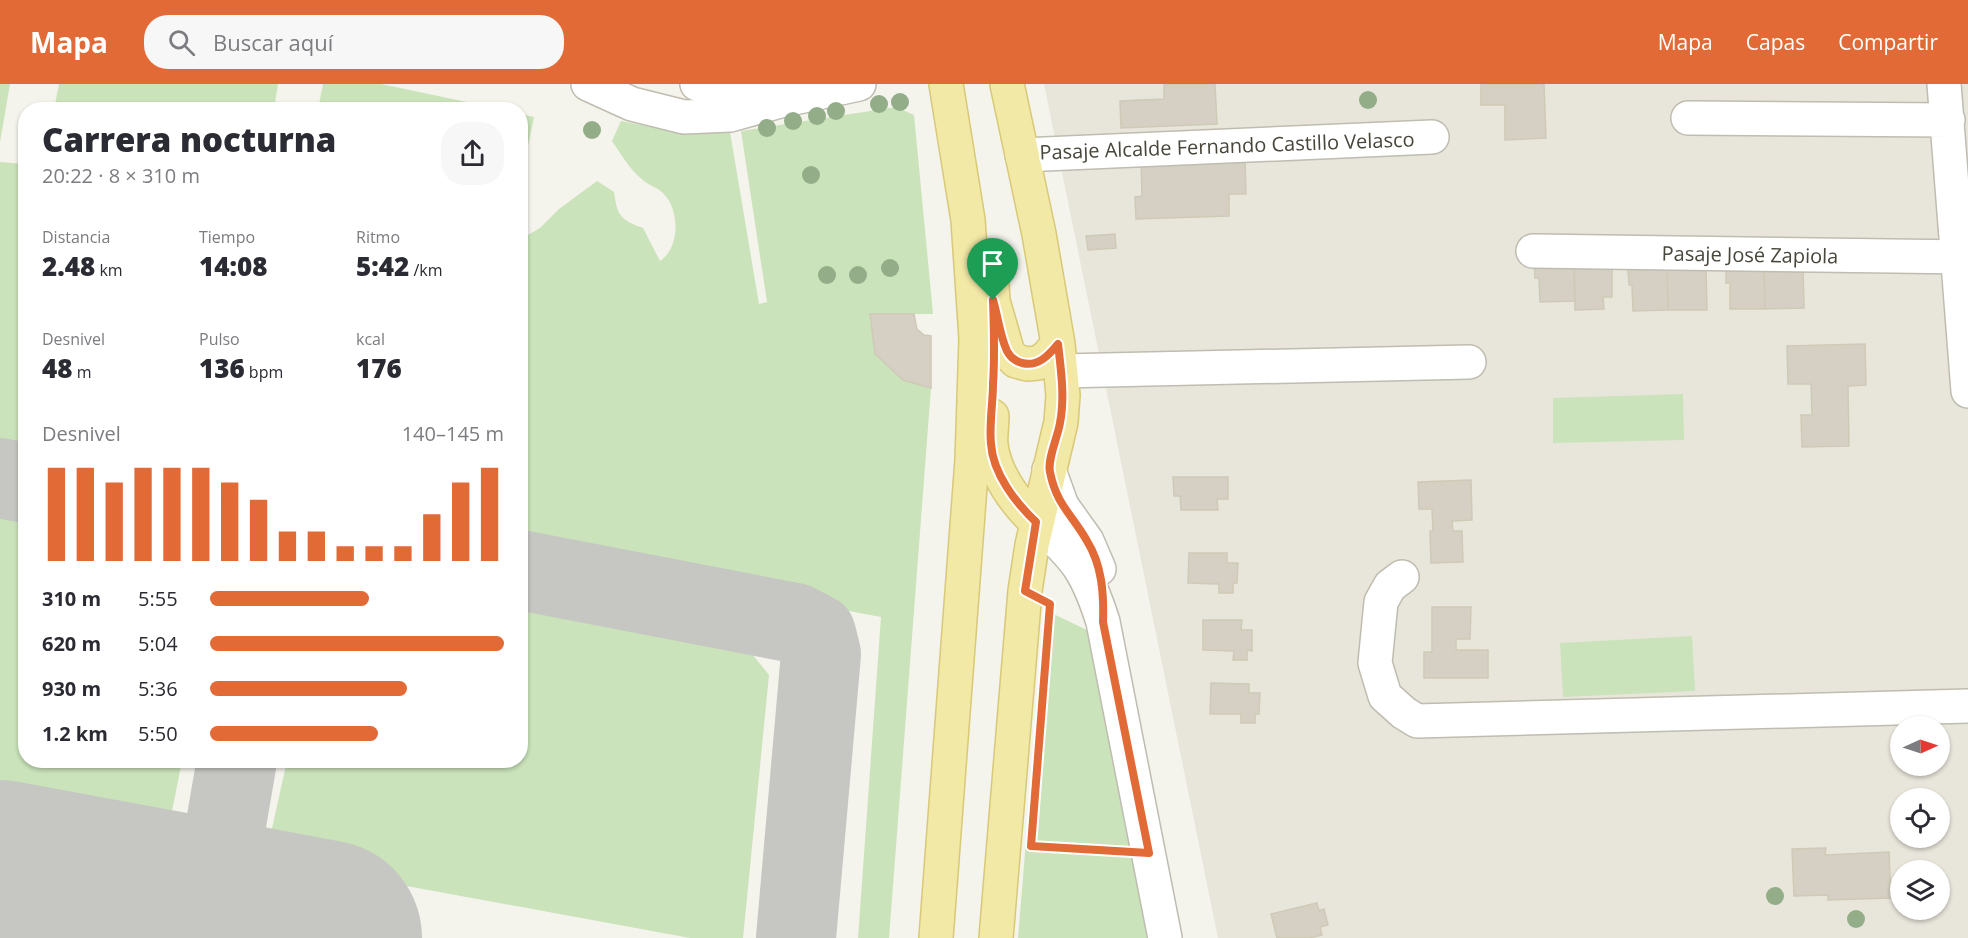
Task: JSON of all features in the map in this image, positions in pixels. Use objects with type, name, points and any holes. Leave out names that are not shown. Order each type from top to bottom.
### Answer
[{"type":"main road","points":[[936,938],[971,472],[976,338],[968,220],[946,84]]},
{"type":"main road","points":[[996,938],[1025,591],[1036,522],[1061,422],[1063,396],[1060,358],[1039,234],[1007,84]]},
{"type":"main road","points":[[960,169],[988,222],[994,362],[991,444],[1006,485],[1023,510],[1036,522]]},
{"type":"main road","points":[[993,300],[1008,353],[1016,361],[1027,364],[1038,363],[1047,357],[1060,358]]},
{"type":"street","points":[[588,84],[632,104],[684,117],[730,115],[780,101],[859,84]]},
{"type":"street","points":[[697,84],[723,89],[765,84]]},
{"type":"street","points":[[992,84],[1019,202],[1039,234]]},
{"type":"street","points":[[1944,84],[1963,256],[1968,391]]},
{"type":"street","points":[[1688,118],[1948,120]]},
{"type":"street","name":"Pasaje Alcalde Fernando Castillo Velasco","points":[[1022,155],[1432,137]]},
{"type":"street","name":"Pasaje José Zapiola","points":[[1533,251],[1963,256]]},
{"type":"street","points":[[1060,358],[1469,362]]},
{"type":"street","points":[[1049,470],[1062,506],[1087,541],[1096,560],[1102,588],[1103,622]]},
{"type":"street","points":[[1036,522],[1061,544],[1082,568],[1095,595],[1103,622],[1165,938]]},
{"type":"street","points":[[1402,577],[1390,586],[1381,602],[1375,663],[1385,696],[1417,721],[1968,706]]},
{"type":"path","points":[[1031,846],[1149,853]]},
{"type":"shaded area","points":[[1044,84],[1968,84],[1968,938],[1218,938]]},
{"type":"green space","points":[[0,84],[10,84],[0,142]]},
{"type":"green space","points":[[59,84],[278,84],[275,102],[55,102]]},
{"type":"green space","points":[[323,84],[381,84],[467,102],[319,102]]},
{"type":"green space","points":[[896,107],[914,115],[933,314],[871,314],[870,318],[875,354],[903,380],[931,388],[889,938],[858,938],[881,617],[528,551],[528,235],[540,228],[559,209],[597,181],[614,192],[621,216],[643,228],[660,261],[667,255],[674,239],[676,229],[673,210],[662,192],[646,183],[634,172],[612,141],[621,121],[676,132],[730,132],[759,304],[767,302],[741,131]]},
{"type":"green space","points":[[528,116],[534,117],[528,146]]},
{"type":"green space","points":[[0,162],[18,163],[18,463],[0,459]]},
{"type":"green space","points":[[1683,394],[1684,440],[1553,443],[1553,398]]},
{"type":"green space","points":[[0,504],[18,507],[18,768],[181,768],[165,846],[0,815]]},
{"type":"green space","points":[[528,602],[748,649],[769,675],[743,938],[690,938],[265,860],[285,768],[528,768]]},
{"type":"green space","points":[[1045,610],[1089,631],[1151,938],[1018,938]]},
{"type":"green space","points":[[1692,636],[1695,691],[1563,697],[1560,643]]},
{"type":"building","points":[[1164,84],[1215,84],[1217,124],[1121,128],[1120,101],[1164,99]]},
{"type":"building","points":[[1481,84],[1544,84],[1546,138],[1505,140],[1505,105],[1481,105]]},
{"type":"building","points":[[1245,158],[1246,194],[1229,194],[1229,216],[1136,219],[1135,197],[1142,196],[1141,160]]},
{"type":"building","points":[[1115,234],[1116,248],[1088,250],[1086,236]]},
{"type":"building","points":[[1574,253],[1575,301],[1540,302],[1539,278],[1535,278],[1534,258]]},
{"type":"building","points":[[1574,262],[1612,266],[1612,297],[1603,297],[1604,309],[1575,310]]},
{"type":"building","points":[[1764,262],[1803,266],[1804,308],[1765,309]]},
{"type":"building","points":[[1764,262],[1765,309],[1730,309],[1730,283],[1726,283],[1726,267]]},
{"type":"building","points":[[1667,263],[1706,267],[1707,310],[1668,310]]},
{"type":"building","points":[[1667,263],[1668,310],[1633,311],[1632,285],[1629,285],[1628,269]]},
{"type":"building","points":[[870,314],[914,314],[917,329],[924,335],[931,336],[931,388],[903,380],[875,354]]},
{"type":"building","points":[[1865,344],[1866,385],[1848,386],[1849,446],[1802,447],[1801,415],[1812,415],[1811,384],[1788,384],[1787,346]]},
{"type":"building","points":[[1173,477],[1228,477],[1228,499],[1217,499],[1218,510],[1181,510],[1180,496],[1174,496]]},
{"type":"building","points":[[1471,480],[1472,520],[1452,521],[1453,531],[1462,531],[1463,562],[1431,563],[1432,509],[1419,509],[1418,482]]},
{"type":"building","points":[[1189,553],[1227,553],[1227,563],[1238,563],[1237,583],[1233,583],[1233,593],[1219,593],[1219,584],[1188,583]]},
{"type":"building","points":[[1432,607],[1471,607],[1470,639],[1456,639],[1456,650],[1488,650],[1488,678],[1424,678],[1424,652],[1432,652]]},
{"type":"building","points":[[1203,620],[1242,620],[1241,630],[1252,630],[1252,651],[1247,650],[1247,660],[1233,660],[1234,651],[1203,650]]},
{"type":"building","points":[[1211,683],[1249,684],[1249,693],[1260,693],[1259,714],[1255,714],[1255,723],[1241,723],[1241,714],[1210,714]]},
{"type":"building","points":[[1826,848],[1825,855],[1889,852],[1890,898],[1828,900],[1828,895],[1794,896],[1792,849]]},
{"type":"building","points":[[1317,903],[1319,911],[1324,909],[1328,925],[1320,927],[1322,935],[1310,938],[1277,938],[1271,914]]},
{"type":"taxiway","points":[[0,478],[18,481]]},
{"type":"taxiway","points":[[528,572],[795,623],[816,634],[821,654],[796,938]]},
{"type":"taxiway","points":[[210,917],[236,768]]},
{"type":"runway","points":[[0,878],[324,938]]},
{"type":"route","points":[[993,300],[1008,353],[1016,361],[1027,364],[1038,363],[1047,357],[1058,344],[1063,396],[1061,422],[1049,470],[1062,506],[1087,541],[1100,575],[1104,604],[1103,622],[1149,853],[1031,846],[1050,604],[1025,591],[1036,522],[1023,510],[1006,485],[991,444],[994,372],[993,300]]}]
